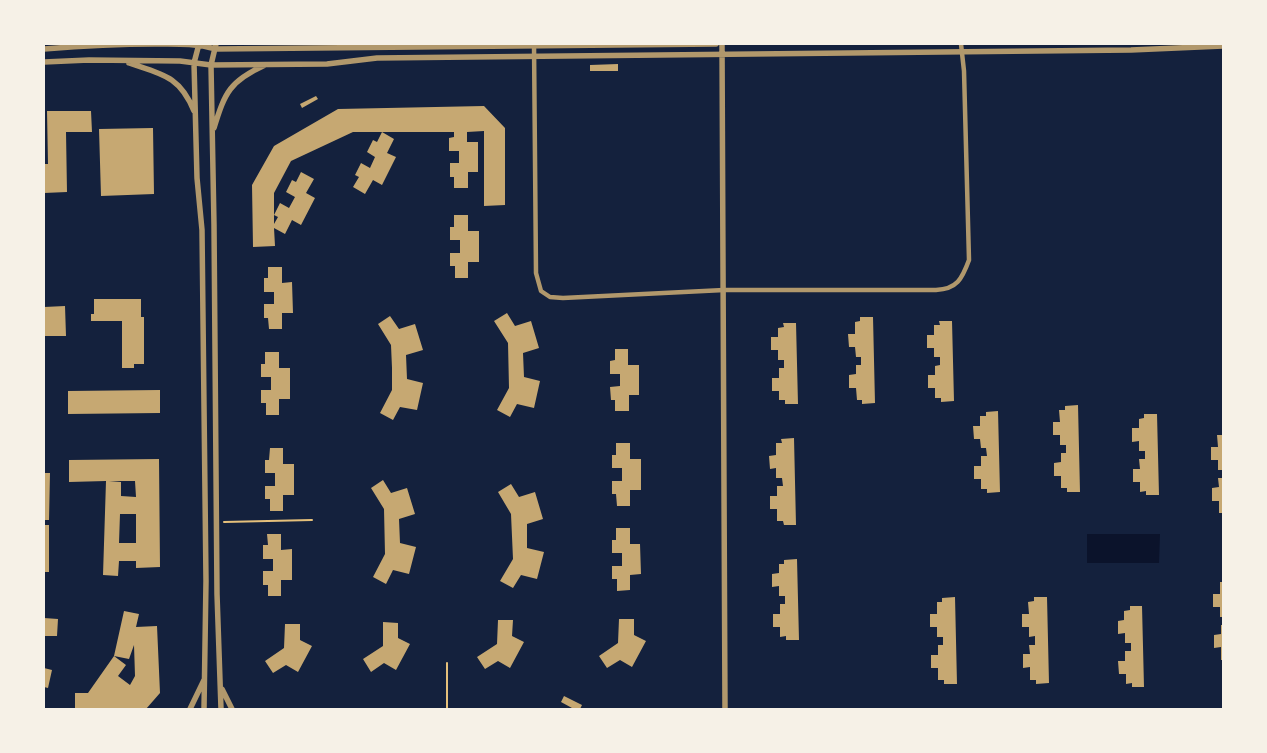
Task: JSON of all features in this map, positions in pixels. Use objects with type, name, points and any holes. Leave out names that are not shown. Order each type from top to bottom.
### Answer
[{"type":"street","points":[[44,49],[89,45],[150,44],[199,44],[286,49],[716,44]]},
{"type":"street","points":[[199,44],[194,63],[197,178],[202,230],[206,581],[204,709]]},
{"type":"street","points":[[271,44],[286,49]]},
{"type":"street","points":[[722,44],[725,709]]},
{"type":"street","points":[[534,45],[536,272],[542,292],[550,296],[563,298],[724,290],[947,289],[962,278],[970,260],[964,71],[961,44]]},
{"type":"street","points":[[216,46],[211,65],[217,594],[221,709]]},
{"type":"street","points":[[44,62],[89,60],[180,61],[211,65],[327,64],[376,58],[1131,50],[1222,46]]},
{"type":"street","points":[[124,61],[169,77],[178,84],[196,116]]},
{"type":"street","points":[[212,134],[226,94],[235,82],[247,73],[267,64]]},
{"type":"street","points":[[190,709],[205,678]]},
{"type":"street","points":[[221,686],[232,709]]},
{"type":"path","points":[[216,522],[312,520]]},
{"type":"path","points":[[447,663],[447,709]]},
{"type":"water","points":[[1087,534],[1160,534],[1159,563],[1087,563]]},
{"type":"building","points":[[618,64],[618,71],[590,71],[590,65]]},
{"type":"building","points":[[316,96],[318,99],[302,108],[300,104]]},
{"type":"building","points":[[484,106],[505,128],[505,205],[484,206],[484,131],[467,132],[467,142],[478,142],[478,172],[468,172],[468,188],[454,188],[454,177],[450,177],[450,163],[459,163],[459,151],[449,151],[449,138],[454,137],[454,132],[353,132],[291,161],[274,193],[274,215],[280,203],[289,208],[295,197],[286,192],[292,180],[296,182],[301,172],[314,179],[306,193],[315,198],[301,225],[292,220],[285,234],[274,228],[275,246],[253,247],[252,185],[274,146],[338,109]],"holes":[[[274,215],[278,217],[274,224]]]},
{"type":"building","points":[[47,111],[91,111],[92,132],[66,132],[67,192],[44,193],[44,164],[48,164]]},
{"type":"building","points":[[153,128],[154,194],[101,196],[99,129]]},
{"type":"building","points":[[382,132],[394,139],[387,153],[396,157],[382,185],[373,180],[365,194],[353,187],[359,177],[355,175],[361,163],[370,168],[375,157],[367,152],[373,140],[377,142]]},
{"type":"building","points":[[454,215],[468,215],[468,231],[479,231],[479,262],[468,262],[468,278],[455,278],[455,266],[450,266],[450,253],[460,253],[460,240],[450,240],[450,227],[454,227]]},
{"type":"building","points":[[268,267],[282,267],[282,283],[292,282],[293,313],[282,313],[282,329],[269,329],[268,318],[264,318],[264,304],[274,304],[274,292],[264,292],[264,278],[268,278]]},
{"type":"building","points":[[94,299],[141,299],[141,317],[144,317],[144,364],[134,364],[134,368],[122,368],[122,321],[91,321],[91,314],[94,314]]},
{"type":"building","points":[[65,306],[66,336],[44,336],[44,307]]},
{"type":"building","points":[[507,313],[515,326],[531,321],[539,348],[523,353],[524,377],[540,381],[534,408],[517,404],[510,417],[497,410],[509,388],[508,343],[494,321]]},
{"type":"building","points":[[390,316],[399,329],[415,324],[423,350],[406,355],[407,379],[423,383],[417,410],[400,407],[393,420],[380,413],[392,390],[392,368],[391,345],[378,324]]},
{"type":"building","points":[[860,317],[873,317],[875,403],[862,404],[862,400],[857,400],[856,388],[849,388],[849,375],[856,374],[856,365],[861,365],[861,357],[856,357],[855,347],[849,347],[848,334],[855,334],[855,322],[860,321]]},
{"type":"building","points":[[939,321],[952,321],[954,401],[941,402],[941,398],[935,398],[935,388],[928,388],[928,375],[935,375],[935,366],[940,365],[940,357],[934,357],[934,348],[927,348],[927,335],[934,335],[934,325],[940,325]]},
{"type":"building","points":[[783,323],[796,323],[798,404],[785,404],[785,400],[779,400],[779,391],[772,391],[772,378],[779,378],[779,368],[784,368],[784,360],[778,360],[778,350],[771,350],[771,337],[778,337],[778,328],[784,327]]},
{"type":"building","points":[[615,349],[628,349],[628,365],[639,365],[639,395],[629,395],[629,411],[615,411],[615,400],[611,400],[610,387],[620,386],[620,374],[610,374],[610,361],[615,360]]},
{"type":"building","points":[[265,352],[279,352],[279,368],[290,368],[290,399],[279,399],[279,415],[266,415],[266,403],[261,403],[261,390],[271,390],[271,377],[261,377],[261,364],[265,364]]},
{"type":"building","points":[[160,390],[160,413],[68,414],[68,391]]},
{"type":"building","points":[[1078,405],[1080,492],[1067,492],[1067,488],[1061,488],[1061,476],[1054,476],[1054,463],[1061,462],[1061,453],[1066,453],[1066,445],[1060,445],[1060,435],[1053,435],[1053,422],[1060,422],[1059,410],[1065,410],[1065,406]]},
{"type":"building","points":[[998,411],[1000,492],[987,493],[987,489],[981,489],[981,479],[974,479],[974,466],[981,466],[981,456],[987,456],[986,448],[981,448],[980,439],[974,439],[973,426],[980,426],[980,416],[986,416],[986,412]]},
{"type":"building","points":[[1144,414],[1157,414],[1159,495],[1146,495],[1146,491],[1140,492],[1140,482],[1133,482],[1133,469],[1140,469],[1139,459],[1145,459],[1145,451],[1139,451],[1139,441],[1132,442],[1132,428],[1139,428],[1139,419],[1144,418]]},
{"type":"building","points":[[1217,435],[1223,435],[1223,470],[1218,470],[1218,460],[1211,460],[1211,447],[1218,447]]},
{"type":"building","points":[[794,438],[796,525],[784,525],[783,521],[777,521],[777,509],[770,509],[770,496],[777,496],[777,486],[783,486],[782,478],[776,478],[776,468],[770,469],[769,456],[776,455],[776,443],[782,443],[781,439]]},
{"type":"building","points":[[616,443],[630,443],[630,459],[641,459],[641,490],[630,490],[630,506],[617,506],[616,494],[612,494],[612,481],[622,481],[622,468],[612,468],[612,455],[616,455]]},
{"type":"building","points":[[270,448],[283,448],[283,464],[294,464],[294,495],[283,495],[283,511],[270,511],[270,499],[265,499],[265,486],[275,486],[275,473],[265,473],[265,460],[269,460]]},
{"type":"building","points":[[159,459],[160,567],[136,568],[136,561],[119,561],[118,576],[103,575],[106,481],[69,482],[69,460]],"holes":[[[109,481],[135,481],[136,497],[121,496],[121,482]],[[120,514],[136,514],[136,543],[119,543]]]},
{"type":"building","points":[[44,473],[50,473],[49,520],[44,520]]},
{"type":"building","points":[[1218,478],[1223,478],[1223,513],[1219,513],[1219,501],[1212,501],[1212,488],[1219,487]]},
{"type":"building","points":[[383,480],[391,493],[407,488],[415,514],[399,519],[400,543],[416,547],[409,574],[393,570],[386,584],[373,577],[385,554],[384,509],[371,488]]},
{"type":"building","points":[[511,484],[519,497],[535,492],[543,519],[527,524],[527,548],[544,552],[537,579],[521,575],[513,588],[500,581],[513,559],[511,514],[498,492]]},
{"type":"building","points":[[44,525],[49,525],[49,572],[44,572]]},
{"type":"building","points":[[616,528],[630,528],[630,544],[640,544],[641,574],[630,575],[630,590],[617,591],[617,579],[612,579],[612,566],[622,566],[622,553],[612,553],[612,540],[616,540]]},
{"type":"building","points":[[267,534],[281,534],[281,550],[292,549],[292,580],[281,580],[281,596],[268,596],[268,585],[263,585],[263,571],[273,571],[273,559],[263,559],[263,545],[268,545]]},
{"type":"building","points":[[797,559],[799,640],[786,640],[786,636],[780,637],[780,627],[773,627],[773,614],[780,614],[780,604],[785,604],[785,596],[779,596],[779,586],[772,587],[772,574],[779,573],[779,564],[784,564],[784,560]]},
{"type":"building","points":[[1220,582],[1223,582],[1223,617],[1220,617],[1220,607],[1213,607],[1213,594],[1220,594]]},
{"type":"building","points":[[955,597],[957,684],[944,684],[944,680],[938,680],[938,668],[931,668],[931,655],[938,655],[938,645],[943,645],[943,637],[937,637],[937,627],[930,627],[930,614],[937,614],[937,602],[942,602],[942,598]]},
{"type":"building","points":[[1034,597],[1047,597],[1049,683],[1036,684],[1036,680],[1030,680],[1030,667],[1023,668],[1023,654],[1030,654],[1029,645],[1035,645],[1035,636],[1029,637],[1029,627],[1022,627],[1022,614],[1029,614],[1028,602],[1034,601]]},
{"type":"building","points":[[1130,606],[1142,606],[1144,687],[1132,687],[1132,683],[1126,684],[1126,674],[1119,674],[1118,661],[1125,661],[1125,651],[1131,651],[1131,643],[1125,643],[1125,633],[1118,634],[1118,621],[1124,620],[1124,611],[1130,610]]},
{"type":"building","points":[[124,611],[139,614],[136,627],[157,626],[160,693],[146,709],[75,709],[75,693],[88,693],[114,656]],"holes":[[[134,645],[135,676],[130,685],[118,676],[126,665],[114,656],[129,659]]]},
{"type":"building","points":[[44,618],[58,619],[57,636],[44,636]]},
{"type":"building","points":[[619,619],[634,619],[634,635],[646,641],[632,667],[620,660],[607,668],[599,656],[618,643]]},
{"type":"building","points":[[498,620],[513,620],[512,636],[524,642],[510,668],[498,661],[485,669],[477,657],[497,644]]},
{"type":"building","points":[[383,622],[398,623],[398,638],[410,644],[396,670],[384,663],[371,672],[363,659],[383,646]]},
{"type":"building","points":[[285,624],[300,624],[300,640],[312,646],[298,672],[286,665],[273,673],[265,661],[284,648]]},
{"type":"building","points":[[1221,625],[1223,625],[1223,660],[1221,660],[1221,647],[1214,648],[1214,635],[1221,634]]},
{"type":"building","points":[[44,668],[52,670],[48,688],[44,687]]},
{"type":"building","points":[[564,696],[582,705],[580,709],[572,709],[561,702]]}]
